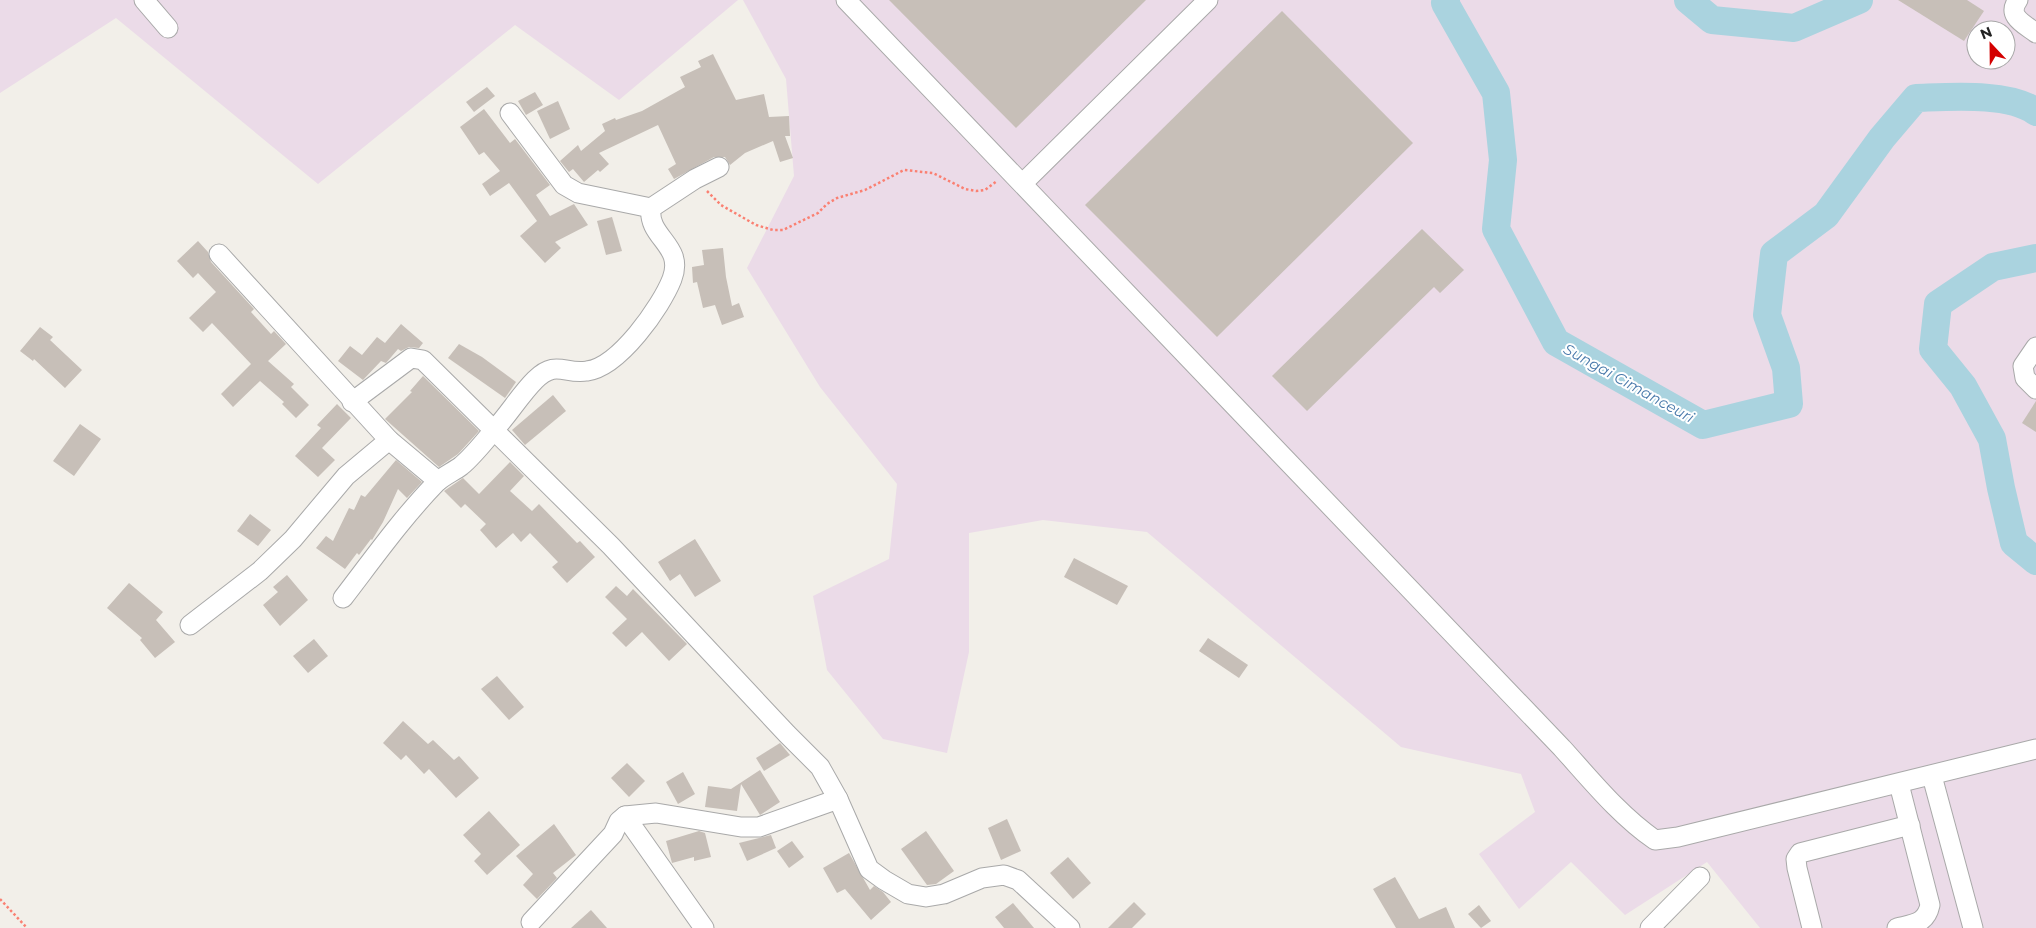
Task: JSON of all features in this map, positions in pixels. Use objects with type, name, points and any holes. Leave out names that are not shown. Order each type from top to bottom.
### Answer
[{"type":"street","points":[[144,0],[168,28]]},
{"type":"street","points":[[846,0],[1636,827],[1655,840],[1678,837],[2036,749]]},
{"type":"street","points":[[1016,177],[1208,0]]},
{"type":"street","points":[[2018,0],[2013,6],[2014,14],[2036,33]]},
{"type":"street","points":[[510,114],[564,185],[578,193],[651,208],[695,179],[719,167]]},
{"type":"street","points":[[343,598],[411,510],[438,481],[460,466],[495,430],[536,380],[548,371],[563,367],[576,372],[588,371],[604,365],[619,355],[656,308],[672,279],[675,257],[673,251],[653,226],[651,208]]},
{"type":"street","points":[[219,254],[352,402],[389,440],[438,481]]},
{"type":"street","points":[[2036,347],[2023,366],[2025,378],[2036,389]]},
{"type":"street","points":[[352,402],[412,358],[423,360],[611,546],[787,734],[806,751],[820,767],[838,799],[869,869],[908,894],[926,897],[944,894],[982,878],[1004,875],[1018,880],[1070,928]]},
{"type":"street","points":[[190,625],[260,572],[293,539],[346,476],[389,440]]},
{"type":"street","points":[[1932,776],[1973,928]]},
{"type":"street","points":[[1897,928],[1921,922],[1928,915],[1930,905],[1899,784]]},
{"type":"street","points":[[531,922],[613,834],[619,821],[625,816],[656,813],[740,827],[759,827],[838,799]]},
{"type":"street","points":[[625,816],[704,928]]},
{"type":"street","points":[[1812,928],[1797,868],[1796,859],[1800,853],[1910,824]]},
{"type":"street","points":[[1650,928],[1700,877]]},
{"type":"path","points":[[695,179],[721,205],[748,220],[773,230],[783,230],[818,213],[837,198],[865,190],[904,170],[933,173],[965,189],[976,191],[985,190],[1016,177]]},
{"type":"path","points":[[0,899],[27,928]]},
{"type":"shaded area","points":[[0,0],[738,0],[619,100],[515,25],[318,184],[116,18],[0,93]]},
{"type":"shaded area","points":[[743,0],[2036,0],[2036,928],[1760,928],[1707,862],[1625,915],[1571,862],[1519,909],[1479,854],[1535,812],[1521,774],[1401,747],[1147,532],[1043,520],[969,533],[969,652],[947,753],[883,739],[827,670],[813,596],[889,559],[897,484],[820,387],[747,268],[794,176],[786,79]]},
{"type":"building","points":[[889,0],[1146,0],[1016,128]]},
{"type":"building","points":[[1898,0],[1967,0],[1984,11],[1978,20],[1966,20],[1966,38],[1964,41]]},
{"type":"building","points":[[1282,11],[1413,143],[1217,337],[1085,205]]},
{"type":"building","points":[[713,54],[736,100],[764,94],[769,117],[789,116],[790,136],[785,136],[793,158],[780,162],[773,141],[745,153],[730,165],[725,157],[714,157],[674,179],[668,169],[676,164],[658,125],[599,153],[609,164],[600,172],[598,170],[584,182],[573,169],[569,172],[560,161],[578,145],[581,151],[605,131],[602,124],[615,118],[616,120],[642,111],[685,87],[680,77],[701,67],[698,61]]},
{"type":"building","points":[[487,87],[495,96],[474,112],[466,102]]},
{"type":"building","points":[[535,92],[543,105],[526,115],[518,101]]},
{"type":"building","points":[[558,101],[570,129],[550,139],[537,111]]},
{"type":"building","points":[[484,109],[510,143],[515,139],[550,185],[536,195],[550,216],[574,204],[588,225],[555,242],[561,248],[545,263],[520,236],[537,221],[509,183],[490,196],[482,184],[500,171],[484,152],[479,155],[460,127]]},
{"type":"building","points":[[612,217],[622,251],[606,255],[597,221]]},
{"type":"building","points":[[1422,229],[1464,270],[1440,293],[1434,287],[1307,411],[1272,376]]},
{"type":"building","points":[[198,241],[208,252],[211,262],[254,309],[251,312],[271,334],[274,331],[286,344],[268,361],[294,384],[291,387],[309,405],[296,418],[282,404],[284,402],[260,381],[233,407],[221,394],[251,364],[212,323],[203,332],[189,318],[216,292],[198,273],[193,278],[177,261]]},
{"type":"building","points":[[723,248],[732,306],[739,303],[744,317],[722,325],[715,305],[703,308],[697,282],[693,283],[692,267],[704,265],[702,250]]},
{"type":"building","points":[[401,324],[423,343],[419,348],[409,347],[401,351],[398,349],[386,363],[381,361],[363,380],[338,361],[350,346],[362,355],[377,337],[385,343]]},
{"type":"building","points":[[40,327],[53,337],[50,340],[82,370],[65,388],[34,359],[33,361],[20,351]]},
{"type":"building","points":[[459,344],[482,357],[516,382],[505,398],[448,358]]},
{"type":"building","points":[[423,376],[479,431],[458,454],[439,467],[385,419],[412,392],[410,391]]},
{"type":"building","points":[[553,395],[566,411],[525,445],[512,430]]},
{"type":"building","points":[[2036,401],[2036,432],[2022,423]]},
{"type":"building","points":[[337,404],[351,418],[322,448],[335,460],[318,477],[295,456],[321,428],[317,425]]},
{"type":"building","points":[[80,424],[101,439],[74,476],[53,461]]},
{"type":"building","points":[[396,460],[422,482],[407,498],[398,489],[383,522],[372,540],[359,555],[357,553],[345,569],[316,548],[326,536],[333,541],[349,508],[354,510],[361,495],[365,497]]},
{"type":"building","points":[[510,462],[524,476],[510,491],[532,511],[539,504],[577,543],[580,541],[595,557],[567,583],[552,567],[558,562],[530,533],[521,542],[513,533],[496,548],[480,530],[486,524],[465,504],[461,508],[444,491],[463,478],[479,494]]},
{"type":"building","points":[[250,514],[271,530],[258,546],[237,531]]},
{"type":"building","points":[[695,539],[721,581],[695,597],[680,574],[670,581],[658,562]]},
{"type":"building","points":[[1074,558],[1128,586],[1117,605],[1064,577]]},
{"type":"building","points":[[287,575],[308,600],[280,626],[263,605],[278,592],[273,587]]},
{"type":"building","points":[[129,583],[163,612],[156,620],[175,642],[155,658],[140,640],[142,638],[107,608]]},
{"type":"building","points":[[616,586],[627,596],[633,589],[687,644],[669,661],[642,632],[626,647],[612,633],[627,619],[605,597]]},
{"type":"building","points":[[1208,638],[1248,665],[1239,678],[1199,651]]},
{"type":"building","points":[[314,639],[328,656],[308,673],[293,656]]},
{"type":"building","points":[[497,676],[524,707],[509,720],[481,689]]},
{"type":"building","points":[[403,721],[428,744],[433,740],[454,760],[459,756],[479,778],[456,798],[429,769],[424,774],[406,755],[401,760],[383,743]]},
{"type":"building","points":[[780,743],[790,755],[764,771],[756,758]]},
{"type":"building","points":[[627,763],[645,781],[629,797],[611,778]]},
{"type":"building","points":[[760,770],[780,802],[760,815],[741,784],[737,811],[705,807],[708,786],[731,789]]},
{"type":"building","points":[[683,772],[695,794],[678,804],[666,782]]},
{"type":"building","points":[[489,811],[520,845],[487,875],[474,861],[481,854],[463,835]]},
{"type":"building","points":[[1007,819],[1021,851],[1001,860],[988,828]]},
{"type":"building","points":[[554,824],[576,855],[553,873],[557,878],[537,899],[523,885],[533,874],[516,856]]},
{"type":"building","points":[[699,831],[705,833],[711,857],[694,861],[694,857],[672,863],[666,841]]},
{"type":"building","points":[[926,831],[954,871],[936,884],[927,885],[901,849]]},
{"type":"building","points":[[771,835],[776,848],[747,861],[739,843]]},
{"type":"building","points":[[792,841],[804,857],[789,868],[777,851]]},
{"type":"building","points":[[849,853],[870,890],[874,886],[883,892],[891,902],[871,920],[845,889],[837,893],[823,868]]},
{"type":"building","points":[[1068,857],[1091,883],[1073,899],[1050,873]]},
{"type":"building","points":[[1395,877],[1419,919],[1446,907],[1455,928],[1396,928],[1373,889]]},
{"type":"building","points":[[1134,902],[1146,914],[1132,928],[1108,928]]},
{"type":"building","points":[[1013,903],[1034,928],[1004,928],[995,917]]},
{"type":"building","points":[[1479,905],[1491,921],[1481,928],[1468,914]]},
{"type":"building","points":[[591,910],[607,928],[571,928]]},
{"type":"waterway","name":"Sungai Cimanceuri","points":[[1446,0],[1445,3],[1496,93],[1503,160],[1496,229],[1556,342],[1703,425],[1789,404],[1786,368],[1767,315],[1774,254],[1826,215],[1882,138],[1916,98],[1979,97],[2011,101],[2036,112]]},
{"type":"waterway","name":"Sungai Cimanceuri","points":[[1688,0],[1712,20],[1794,28],[1859,0]]},
{"type":"waterway","name":"Sungai Cimanceuri","points":[[2036,258],[1993,267],[1938,304],[1933,349],[1963,386],[1992,439],[2014,543],[2036,561]]}]
